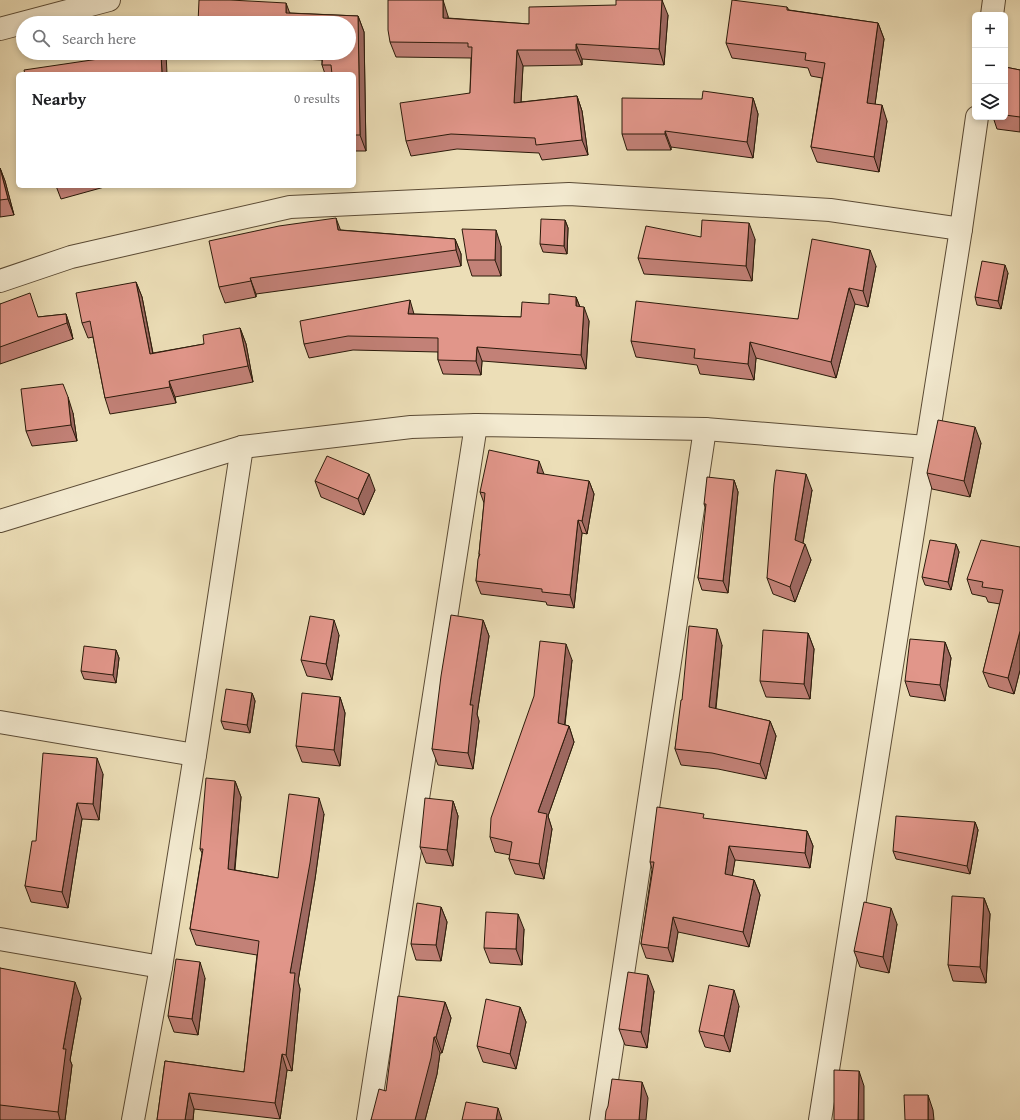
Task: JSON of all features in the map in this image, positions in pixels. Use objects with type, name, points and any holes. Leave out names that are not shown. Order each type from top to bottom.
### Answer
[{"type":"street","points":[[47,16],[109,0]]},
{"type":"street","points":[[992,12],[994,0]]},
{"type":"street","points":[[0,28],[16,24]]},
{"type":"street","points":[[820,1120],[961,229],[977,120]]},
{"type":"street","points":[[0,282],[71,257],[290,207],[569,194],[830,210],[961,229]]},
{"type":"street","points":[[0,521],[242,447],[411,427],[476,425],[705,430],[926,447]]},
{"type":"street","points":[[368,1120],[476,425]]},
{"type":"street","points":[[601,1120],[705,430]]},
{"type":"street","points":[[133,1120],[161,967],[242,447]]},
{"type":"street","points":[[0,722],[195,755]]},
{"type":"street","points":[[0,939],[161,967]]},
{"type":"building","points":[[199,0],[230,0],[286,3],[286,13],[358,16],[360,135],[356,135],[356,72],[332,72],[331,65],[322,65],[322,60],[356,60],[356,16],[198,16]]},
{"type":"building","points":[[388,0],[443,0],[443,18],[529,24],[529,7],[616,5],[616,0],[662,0],[659,49],[576,44],[576,50],[517,50],[514,103],[577,96],[582,140],[536,145],[535,138],[451,134],[406,141],[400,103],[470,93],[472,47],[468,47],[468,43],[390,42],[388,30]]},
{"type":"building","points":[[732,0],[787,7],[787,10],[878,23],[867,103],[882,105],[874,157],[811,147],[825,63],[805,60],[806,53],[726,43]]},
{"type":"building","points":[[92,60],[161,60],[162,72],[24,72],[24,70]]},
{"type":"building","points":[[1008,68],[1020,70],[1020,117],[1008,115]]},
{"type":"building","points":[[703,91],[753,98],[747,142],[665,131],[665,134],[622,134],[622,98],[702,99]]},
{"type":"building","points":[[0,168],[8,199],[0,200]]},
{"type":"building","points":[[336,218],[338,230],[455,239],[456,250],[250,278],[251,281],[219,287],[209,241],[279,226]]},
{"type":"building","points":[[541,219],[565,220],[564,246],[540,244]]},
{"type":"building","points":[[702,220],[749,223],[746,266],[638,258],[646,226],[701,237]]},
{"type":"building","points":[[462,229],[496,230],[495,260],[467,260]]},
{"type":"building","points":[[812,239],[870,250],[863,291],[849,288],[831,362],[750,342],[748,364],[694,358],[695,349],[631,341],[636,301],[798,319]]},
{"type":"building","points":[[982,261],[1005,265],[998,301],[975,297]]},
{"type":"building","points":[[136,282],[150,354],[204,344],[203,335],[240,328],[248,366],[169,381],[170,387],[105,398],[90,321],[82,323],[76,293]]},
{"type":"building","points":[[30,293],[38,317],[66,314],[67,323],[0,347],[0,304]]},
{"type":"building","points":[[549,294],[576,297],[576,306],[584,307],[581,355],[477,347],[476,361],[438,360],[438,338],[348,336],[304,344],[300,321],[410,300],[408,314],[521,317],[522,302],[549,304]]},
{"type":"building","points":[[63,384],[68,397],[71,425],[26,431],[21,389]]},
{"type":"building","points":[[938,420],[975,427],[964,481],[927,473]]},
{"type":"building","points":[[489,450],[539,461],[537,473],[589,481],[582,521],[578,520],[570,595],[542,592],[542,589],[476,581],[478,559],[480,554],[485,493],[480,492]]},
{"type":"building","points":[[327,456],[369,474],[358,499],[315,481]]},
{"type":"building","points":[[776,470],[806,474],[795,540],[805,544],[790,587],[767,578]]},
{"type":"building","points":[[707,477],[734,480],[723,581],[698,578],[706,504],[704,504]]},
{"type":"building","points":[[930,540],[956,544],[948,582],[922,577]]},
{"type":"building","points":[[981,540],[1020,547],[1020,631],[1008,678],[983,672],[1003,590],[982,587],[983,582],[967,579]]},
{"type":"building","points":[[451,615],[483,620],[470,705],[473,705],[468,753],[432,749],[441,676]]},
{"type":"building","points":[[310,616],[334,620],[326,664],[301,660]]},
{"type":"building","points":[[689,626],[717,629],[709,707],[770,721],[760,764],[712,753],[675,749],[682,700]]},
{"type":"building","points":[[763,630],[808,633],[804,684],[760,681]]},
{"type":"building","points":[[910,639],[945,642],[940,685],[905,681]]},
{"type":"building","points":[[540,641],[566,644],[558,723],[569,726],[538,812],[547,814],[539,864],[509,859],[512,842],[490,837],[491,818],[534,696]]},
{"type":"building","points":[[84,646],[116,650],[113,675],[81,671]]},
{"type":"building","points":[[226,689],[252,693],[247,725],[221,721]]},
{"type":"building","points":[[302,693],[340,697],[334,750],[296,746]]},
{"type":"building","points":[[43,753],[97,758],[93,804],[77,803],[62,892],[25,886],[32,841],[36,841]]},
{"type":"building","points":[[206,778],[235,781],[228,869],[278,878],[289,794],[319,798],[310,863],[290,973],[295,973],[286,1055],[282,1054],[275,1103],[189,1093],[185,1120],[157,1120],[165,1061],[244,1072],[259,941],[190,929],[203,849],[200,849]]},
{"type":"building","points":[[425,798],[453,801],[447,850],[420,847]]},
{"type":"building","points":[[657,807],[704,814],[703,818],[807,831],[805,853],[729,846],[725,874],[754,880],[743,932],[673,917],[668,948],[641,944],[654,862],[650,862]]},
{"type":"building","points":[[896,816],[975,822],[967,866],[893,851]]},
{"type":"building","points":[[952,896],[984,898],[980,967],[948,965]]},
{"type":"building","points":[[864,902],[891,908],[883,957],[854,951]]},
{"type":"building","points":[[417,903],[441,907],[436,945],[411,944]]},
{"type":"building","points":[[486,912],[518,914],[516,949],[484,948]]},
{"type":"building","points":[[176,959],[200,962],[192,1019],[168,1016]]},
{"type":"building","points":[[0,968],[75,982],[63,1049],[66,1049],[58,1112],[0,1105]]},
{"type":"building","points":[[628,972],[648,975],[641,1032],[619,1029]]},
{"type":"building","points":[[709,985],[734,990],[724,1036],[699,1031]]},
{"type":"building","points":[[398,996],[445,1002],[436,1037],[434,1037],[431,1058],[415,1120],[371,1120],[379,1089],[386,1091]]},
{"type":"building","points":[[486,999],[520,1007],[510,1054],[477,1046]]},
{"type":"building","points":[[834,1070],[859,1071],[858,1120],[834,1120]]},
{"type":"building","points":[[612,1079],[642,1082],[639,1120],[605,1120]]},
{"type":"building","points":[[904,1095],[928,1095],[928,1120],[905,1120]]},
{"type":"building","points":[[466,1102],[498,1108],[496,1120],[462,1120]]}]
